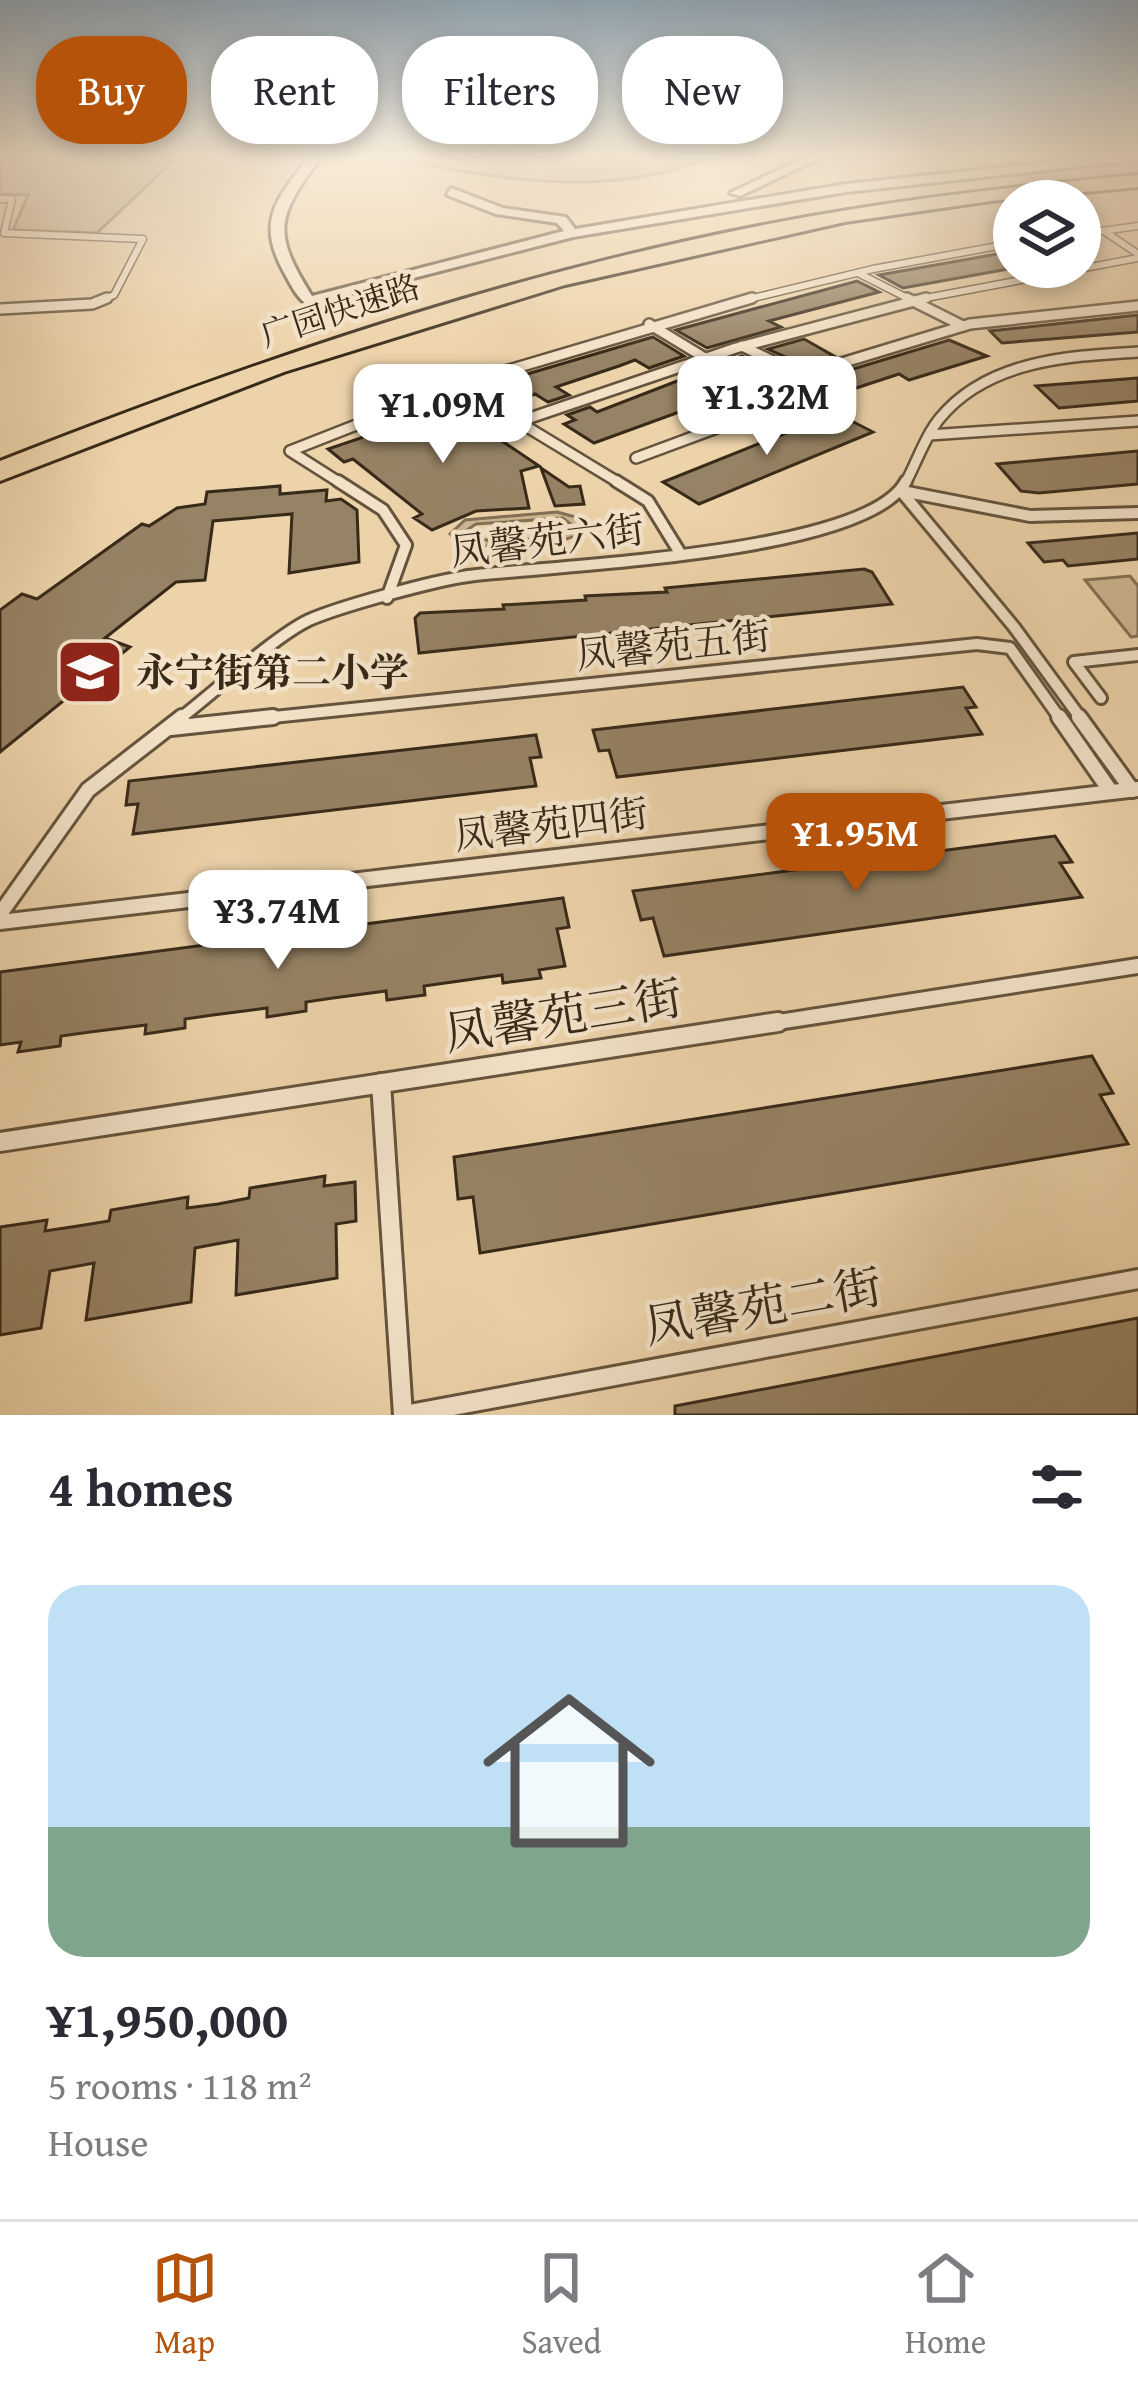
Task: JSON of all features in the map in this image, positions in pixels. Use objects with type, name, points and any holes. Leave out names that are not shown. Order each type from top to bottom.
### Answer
[{"type":"highway","name":"广园快速路","points":[[184,374],[294,335],[514,272],[736,223]]},
{"type":"highway","name":"广园快速路","points":[[0,472],[178,397],[362,335],[543,282],[812,223]]},
{"type":"street","points":[[274,223],[279,256],[308,301],[572,233],[633,223]]},
{"type":"street","points":[[564,223],[572,233]]},
{"type":"lane","points":[[1102,230],[1138,226]]},
{"type":"lane","points":[[0,309],[92,304],[113,295],[142,238],[4,232],[2,228]]},
{"type":"lane","points":[[1102,230],[1138,256]]},
{"type":"lane","points":[[387,598],[406,545],[383,510],[290,451],[438,389],[649,325],[856,272],[993,247]]},
{"type":"lane","points":[[518,422],[742,346],[913,301],[1138,256]]},
{"type":"lane","points":[[856,272],[964,326]]},
{"type":"lane","points":[[742,346],[802,375],[964,326],[1008,317],[1138,306]]},
{"type":"lane","points":[[649,325],[705,358]]},
{"type":"lane","points":[[901,491],[929,435],[954,402],[1012,368],[1064,356],[1138,352]]},
{"type":"lane","points":[[636,458],[806,395],[802,375]]},
{"type":"lane","points":[[458,385],[648,501],[680,553]]},
{"type":"lane","points":[[929,435],[1138,421]]},
{"type":"lane","points":[[901,491],[1030,516],[1138,513]]},
{"type":"lane","points":[[901,491],[1014,627],[1135,789]]},
{"type":"lane","name":"凤馨苑六街","points":[[0,918],[88,790],[307,621],[461,577],[680,553],[825,531],[855,520],[901,491]]},
{"type":"lane","name":"凤馨苑五街","points":[[168,728],[977,644],[1010,648],[1111,792]]},
{"type":"lane","points":[[1101,698],[1074,662],[1138,656]]},
{"type":"lane","name":"凤馨苑四街","points":[[0,918],[1135,789]]},
{"type":"lane","name":"凤馨苑三街","points":[[0,1142],[1138,966]]},
{"type":"lane","points":[[381,1083],[403,1415]]},
{"type":"lane","name":"凤馨苑二街","points":[[403,1415],[478,1408],[1138,1279]]},
{"type":"shaded area","points":[[16,223],[107,223],[97,233],[13,230]]},
{"type":"shaded area","points":[[557,512],[583,519],[586,530],[559,541],[495,547],[459,541],[450,534],[465,520]],"holes":[[[563,518],[575,528],[518,540],[483,540],[461,534],[476,524]]]},
{"type":"shaded area","points":[[1130,576],[1138,586],[1138,636],[1131,637],[1085,580]]},
{"type":"building","points":[[993,255],[993,272],[903,288],[879,275]]},
{"type":"building","points":[[857,281],[879,292],[769,321],[781,327],[707,348],[676,330]]},
{"type":"building","points":[[1138,315],[1138,332],[1002,343],[990,331]]},
{"type":"building","points":[[653,337],[684,356],[649,368],[635,360],[556,387],[569,395],[548,402],[535,394],[525,398],[500,382]]},
{"type":"building","points":[[804,339],[834,356],[803,365],[768,349]]},
{"type":"building","points":[[949,340],[987,356],[909,380],[899,374],[844,392],[820,379]]},
{"type":"building","points":[[742,356],[781,375],[594,443],[564,424],[575,420],[567,415],[590,407],[597,412]]},
{"type":"building","points":[[1138,378],[1138,401],[1059,408],[1036,386]]},
{"type":"building","points":[[443,401],[539,466],[521,471],[529,508],[476,511],[432,530],[414,518],[422,514],[353,459],[344,462],[328,449],[423,417],[416,411]]},
{"type":"building","points":[[836,413],[873,432],[699,504],[663,482]]},
{"type":"building","points":[[1138,451],[1138,484],[1021,491],[997,464]]},
{"type":"building","points":[[541,468],[569,487],[580,486],[584,504],[555,506]]},
{"type":"building","points":[[280,486],[280,494],[327,490],[326,501],[341,499],[357,510],[359,562],[289,573],[292,514],[213,521],[205,580],[176,582],[105,638],[130,647],[0,752],[0,610],[22,594],[37,599],[142,524],[149,526],[177,508],[205,504],[207,492]]},
{"type":"building","points":[[1138,533],[1138,559],[1068,566],[1063,560],[1044,562],[1028,543]]},
{"type":"building","points":[[864,569],[872,572],[892,604],[419,653],[415,618],[420,613],[504,609],[503,605]]},
{"type":"building","points":[[963,687],[976,707],[966,708],[982,734],[617,777],[609,750],[599,751],[593,730]]},
{"type":"building","points":[[536,735],[541,757],[530,758],[536,786],[133,834],[138,804],[126,805],[129,781]]},
{"type":"building","points":[[1055,836],[1072,862],[1060,863],[1082,897],[664,956],[653,918],[641,920],[633,891]]},
{"type":"building","points":[[563,898],[569,927],[557,929],[565,966],[539,970],[541,978],[503,983],[502,975],[424,986],[425,995],[387,1000],[386,991],[333,998],[306,1002],[306,1011],[267,1017],[267,1008],[185,1019],[185,1028],[145,1034],[146,1025],[61,1036],[60,1046],[18,1052],[21,1042],[0,1045],[0,972]]},
{"type":"building","points":[[1092,1056],[1113,1093],[1100,1095],[1128,1144],[480,1253],[473,1197],[458,1199],[454,1157]]},
{"type":"building","points":[[325,1176],[324,1186],[355,1182],[356,1221],[336,1224],[337,1278],[236,1295],[238,1240],[195,1248],[191,1302],[86,1320],[94,1263],[50,1271],[41,1328],[0,1335],[0,1227],[47,1220],[45,1231],[78,1226],[109,1221],[111,1210],[188,1197],[187,1208],[218,1204],[249,1198],[250,1188]]},
{"type":"building","points":[[1138,1318],[1138,1415],[675,1415],[675,1406]]},
{"type":"place","name":"永宁街第二小学","points":[[90,672]]}]
